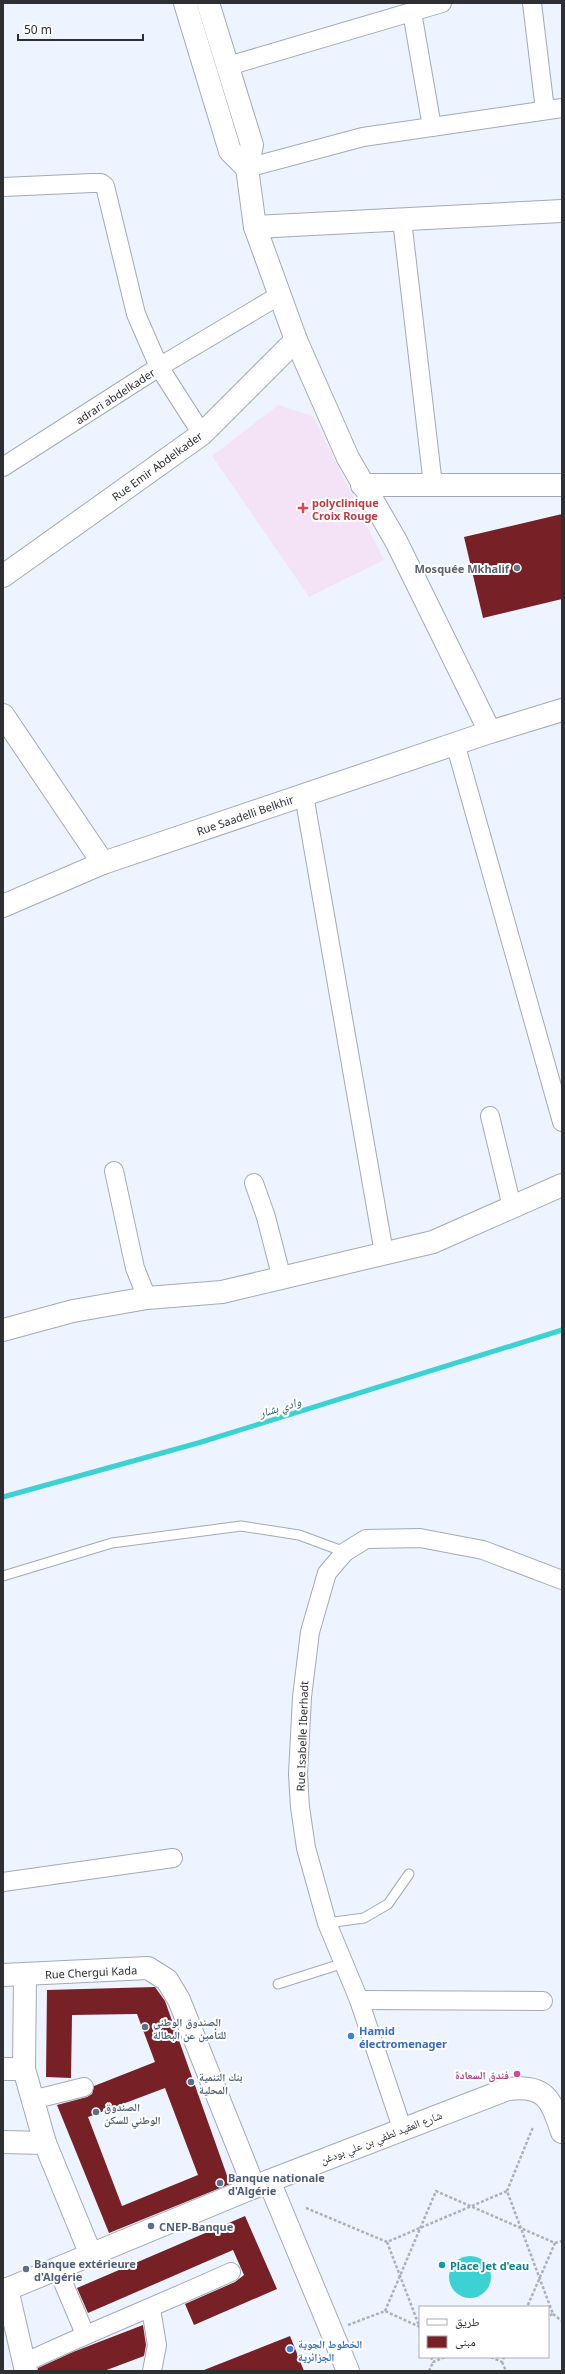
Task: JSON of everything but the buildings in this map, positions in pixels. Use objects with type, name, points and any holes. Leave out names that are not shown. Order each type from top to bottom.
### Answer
[{"type":"main road","points":[[185,3],[230,151],[247,168]]},
{"type":"main road","points":[[208,3],[252,145],[247,168],[255,227],[296,340],[362,485],[396,541],[490,732]]},
{"type":"main road","points":[[255,227],[562,211]]},
{"type":"main road","name":"Rue Emir Abdelkader","points":[[3,576],[202,434],[296,340]]},
{"type":"main road","points":[[362,485],[562,485]]},
{"type":"main road","name":"Rue Saadelli Belkhir","points":[[3,906],[103,863],[490,732],[562,710]]},
{"type":"main road","points":[[3,715],[103,863]]},
{"type":"main road","points":[[3,1330],[74,1311],[147,1298],[222,1292],[433,1242],[562,1185]]},
{"type":"main road","name":"Rue Chergui Kada","points":[[3,1975],[26,1976],[148,1968],[167,1980],[179,2000],[261,2184],[348,2371]]},
{"type":"main road","points":[[26,1976],[24,2069],[45,2143],[91,2255]]},
{"type":"main road","points":[[3,2068],[24,2069]]},
{"type":"main road","name":"شارع العقيد لطفي بن علي بودغن","points":[[5,2290],[261,2184],[402,2128],[508,2089],[524,2087],[543,2094],[553,2105],[562,2132]]},
{"type":"main road","points":[[3,2142],[45,2143]]},
{"type":"main road","points":[[5,2290],[25,2367]]},
{"type":"street","points":[[228,66],[442,3]]},
{"type":"street","points":[[247,168],[363,137],[553,109],[532,3]]},
{"type":"street","points":[[412,12],[432,127]]},
{"type":"street","points":[[3,187],[92,183],[101,183],[105,186],[136,314],[159,367],[280,295]]},
{"type":"street","points":[[402,220],[433,484]]},
{"type":"street","name":"adrari abdelkader","points":[[3,467],[159,367],[202,434]]},
{"type":"street","points":[[455,744],[562,1122]]},
{"type":"street","points":[[304,795],[384,1253]]},
{"type":"street","points":[[490,1116],[512,1207]]},
{"type":"street","points":[[114,1171],[135,1268],[147,1298]]},
{"type":"street","points":[[254,1183],[266,1217],[282,1279]]},
{"type":"street","name":"Rue Isabelle Iberhadt","points":[[402,2128],[359,2000],[328,1923],[305,1841],[300,1800],[302,1696],[310,1632],[327,1573],[345,1552],[366,1539],[420,1538],[483,1550],[562,1580]]},
{"type":"street","points":[[3,1882],[173,1858]]},
{"type":"street","points":[[359,2000],[543,2001]]},
{"type":"street","points":[[32,2100],[84,2087]]},
{"type":"street","points":[[57,2268],[85,2334]]},
{"type":"street","points":[[25,2367],[85,2334],[151,2309],[231,2272]]},
{"type":"street","points":[[151,2309],[157,2345],[152,2371]]},
{"type":"lane","points":[[3,1576],[112,1543],[241,1526],[299,1535],[345,1552]]},
{"type":"lane","points":[[328,1923],[364,1918],[388,1904],[409,1874]]},
{"type":"lane","points":[[278,1984],[344,1963]]},
{"type":"path","points":[[533,2127],[508,2191],[554,2314],[562,2321]]},
{"type":"path","points":[[385,2311],[436,2191],[555,2243],[562,2241]]},
{"type":"path","points":[[306,2208],[387,2242],[508,2191]]},
{"type":"path","points":[[387,2242],[419,2324]]},
{"type":"path","points":[[527,2306],[555,2243]]},
{"type":"path","points":[[346,2326],[385,2311],[419,2327]]},
{"type":"path","points":[[549,2316],[554,2314]]},
{"type":"path","points":[[431,2358],[433,2362]]},
{"type":"path","points":[[429,2371],[433,2362],[443,2358]]},
{"type":"path","points":[[493,2358],[502,2362],[506,2371]]},
{"type":"path","points":[[502,2362],[504,2358]]},
{"type":"shaded area","name":"polyclinique Croix Rouge","points":[[278,405],[313,416],[384,560],[309,597],[212,456]]},
{"type":"water","points":[[466,2256],[474,2256],[482,2259],[488,2265],[491,2277],[488,2289],[482,2295],[474,2298],[466,2298],[458,2295],[452,2289],[449,2281],[449,2273],[452,2265],[458,2259]]},
{"type":"waterway","name":"وادي بشار","points":[[3,1497],[198,1443],[562,1330]]},
{"type":"place","name":"polyclinique Croix Rouge","points":[[303,508]]},
{"type":"place","name":"Mosquée Mkhalif","points":[[517,568]]},
{"type":"place","name":"الصندوق الوطني للتأمين عن البطالة","points":[[145,2027]]},
{"type":"place","name":"Hamid électromenager","points":[[351,2036]]},
{"type":"place","name":"فندق السعادة","points":[[517,2074]]},
{"type":"place","name":"بنك التنمية المحلية","points":[[191,2082]]},
{"type":"place","name":"الصندوق الوطني للسكن","points":[[96,2112]]},
{"type":"place","name":"Banque nationale d'Algérie","points":[[220,2183]]},
{"type":"place","name":"CNEP-Banque","points":[[151,2226]]},
{"type":"place","name":"Place Jet d'eau","points":[[442,2265]]},
{"type":"place","name":"Banque extérieure d'Algérie","points":[[26,2269]]},
{"type":"place","name":"الخطوط الجوية الجزائرية","points":[[290,2349]]}]
